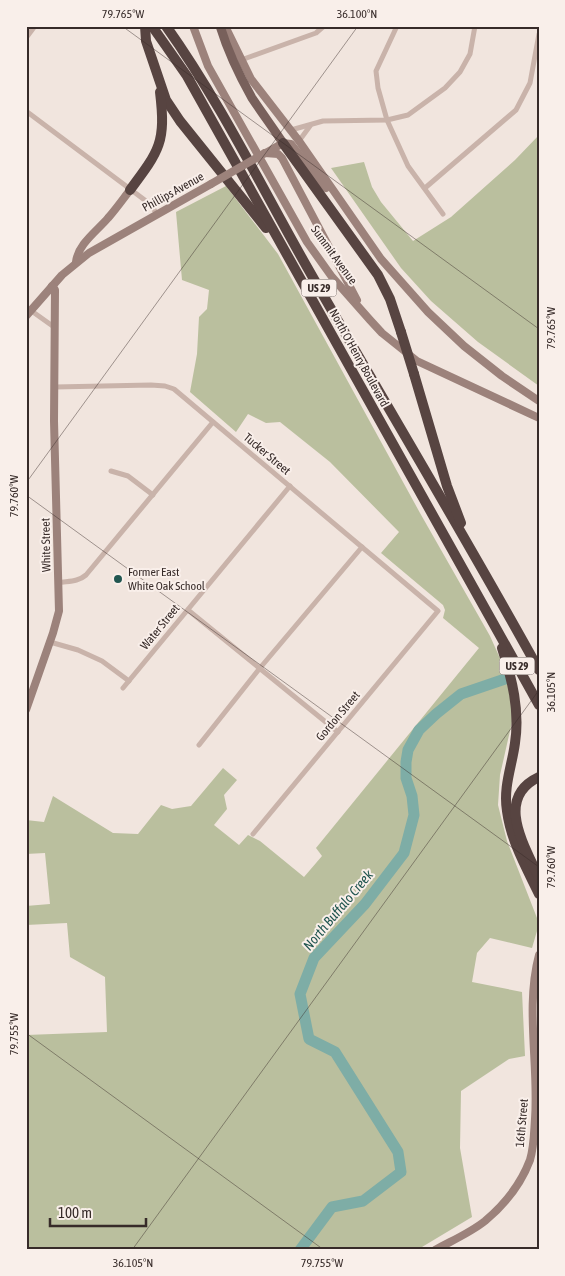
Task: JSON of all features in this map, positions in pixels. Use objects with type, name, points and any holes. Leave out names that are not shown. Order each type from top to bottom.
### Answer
[{"type":"highway","points":[[145,26],[146,41],[166,100],[180,121],[286,255]]},
{"type":"highway","name":"North O'Henry Boulevard","points":[[152,26],[188,76],[286,255],[539,705]]},
{"type":"highway","name":"North O'Henry Boulevard","points":[[166,26],[203,80],[307,266],[472,550],[539,670]]},
{"type":"highway","points":[[130,190],[154,157],[161,137],[163,123],[158,79]]},
{"type":"highway","points":[[282,144],[378,275],[390,299],[402,332],[447,486],[472,550]]},
{"type":"highway","points":[[496,628],[512,678],[517,716],[515,744],[506,788],[507,811],[512,836],[536,881],[539,904]]},
{"type":"highway","points":[[539,777],[526,785],[519,794],[514,806],[515,817],[539,894]]},
{"type":"main road","name":"Summit Avenue","points":[[193,26],[208,66],[307,242],[332,277],[382,333],[417,361],[539,418]]},
{"type":"main road","points":[[220,26],[236,67],[253,99],[282,144],[293,145],[333,198],[345,207]]},
{"type":"main road","points":[[225,26],[251,79],[299,141],[380,259],[428,312],[464,346],[502,376],[539,401]]},
{"type":"main road","name":"Phillips Avenue","points":[[28,311],[76,262],[95,249],[282,144]]},
{"type":"main road","points":[[265,153],[278,154],[282,158],[353,295],[370,320]]},
{"type":"main road","name":"Phillips Avenue","points":[[76,262],[80,248],[110,216],[130,190]]},
{"type":"main road","name":"White Street","points":[[26,710],[59,611],[54,422],[55,290],[52,286]]},
{"type":"main road","name":"16th Street","points":[[435,1250],[483,1222],[501,1206],[520,1179],[536,1143],[533,1013],[534,973],[539,955]]},
{"type":"street","points":[[26,38],[35,26]]},
{"type":"street","points":[[396,26],[376,71],[378,88],[387,120],[408,166],[444,214]]},
{"type":"street","points":[[291,130],[312,124],[341,120],[387,120],[408,114],[445,88],[460,72],[470,54],[474,26]]},
{"type":"street","points":[[241,60],[316,34],[324,27]]},
{"type":"street","points":[[425,188],[516,110],[530,83],[539,34]]},
{"type":"street","points":[[26,111],[150,204],[157,214]]},
{"type":"street","points":[[299,141],[312,124]]},
{"type":"street","points":[[28,311],[54,327]]},
{"type":"street","name":"Tucker Street","points":[[55,387],[165,386],[174,389],[438,611]]},
{"type":"street","points":[[58,582],[82,579],[213,422]]},
{"type":"street","points":[[111,471],[128,476],[152,496]]},
{"type":"street","name":"Water Street","points":[[123,688],[290,486]]},
{"type":"street","points":[[199,745],[260,668],[362,547]]},
{"type":"street","points":[[188,610],[338,732]]},
{"type":"street","name":"Gordon Street","points":[[253,834],[438,611]]},
{"type":"street","points":[[50,642],[78,650],[102,660],[129,681]]},
{"type":"green space","points":[[539,135],[539,386],[478,342],[431,301],[401,268],[331,168],[364,162],[372,187],[381,202],[413,241],[451,217],[515,160]]},
{"type":"green space","points":[[226,186],[278,254],[420,513],[490,636],[503,665],[510,694],[512,722],[500,775],[498,805],[507,841],[537,918],[537,931],[532,948],[490,938],[477,953],[472,982],[522,992],[525,1056],[509,1059],[461,1091],[460,1148],[472,1217],[417,1250],[29,1250],[26,1191],[26,1035],[107,1032],[105,977],[70,957],[67,923],[26,925],[26,906],[50,904],[45,853],[26,854],[26,820],[44,822],[53,796],[113,833],[138,834],[161,805],[172,809],[191,806],[223,768],[237,780],[224,795],[227,809],[214,825],[239,845],[248,835],[260,841],[304,877],[322,856],[316,848],[479,648],[443,618],[445,610],[443,605],[381,553],[399,532],[330,462],[280,422],[266,423],[248,414],[236,432],[190,392],[197,354],[199,317],[207,309],[209,290],[182,280],[176,212]]},
{"type":"waterway","name":"North Buffalo Creek","points":[[300,1250],[332,1207],[363,1201],[401,1172],[398,1152],[335,1052],[309,1039],[300,994],[314,958],[365,904],[404,853],[414,815],[412,796],[406,778],[406,762],[408,750],[419,730],[461,694],[505,679]]},
{"type":"place","name":"Former East White Oak School","points":[[118,579]]}]
